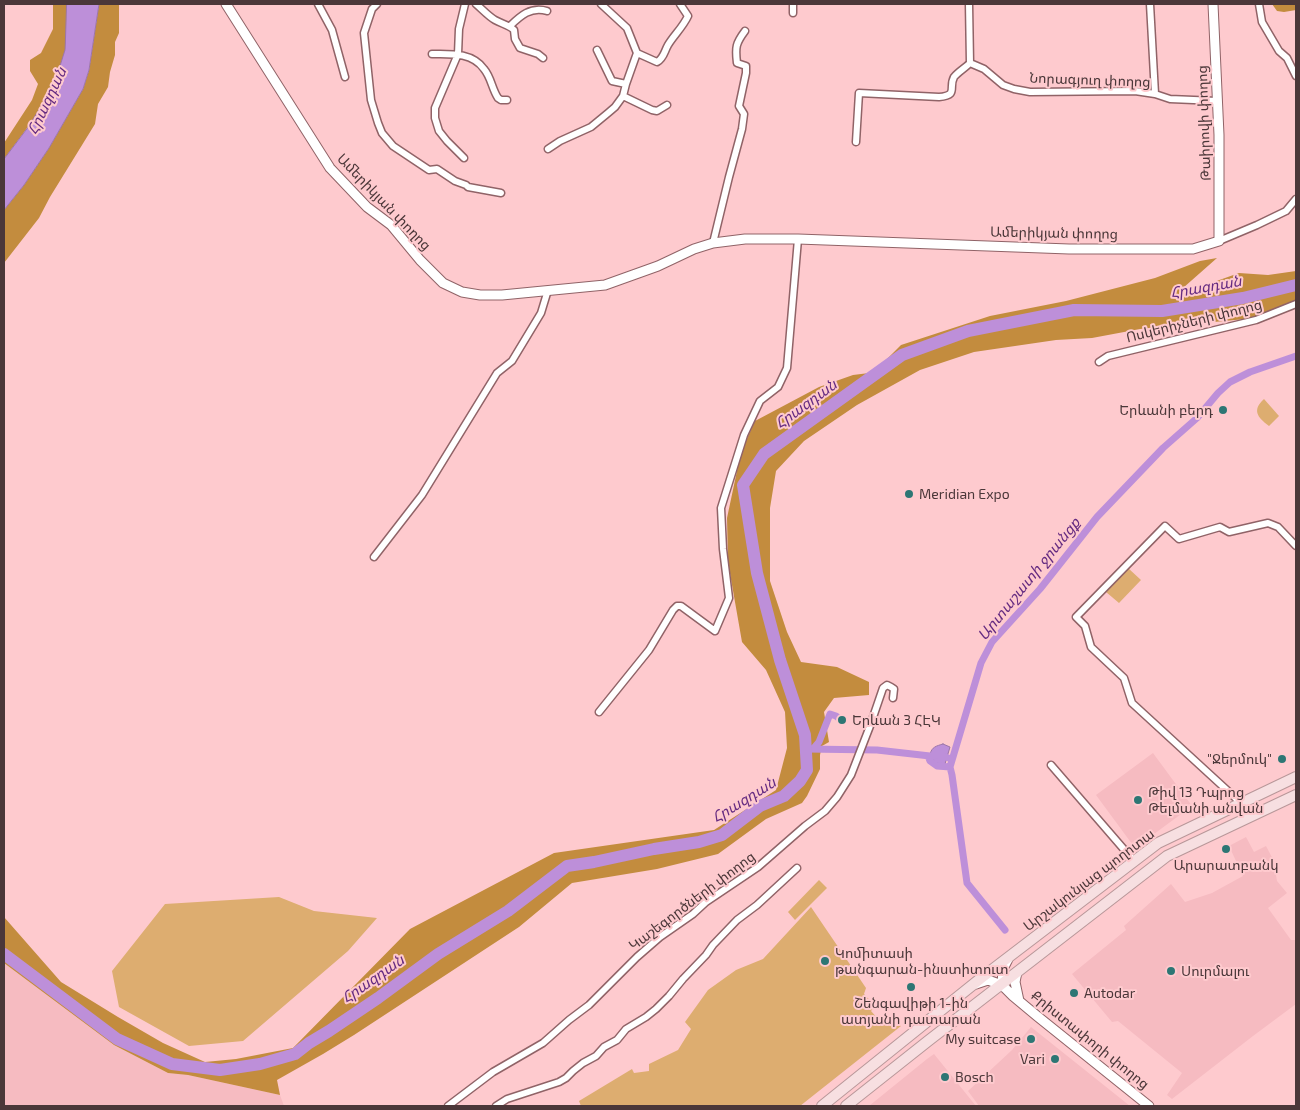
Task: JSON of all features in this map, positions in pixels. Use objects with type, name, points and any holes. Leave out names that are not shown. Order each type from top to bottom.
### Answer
[{"type":"main road","name":"Արշակունյաց պողոտա","points":[[822,1106],[996,967],[1158,843],[1296,777]]},
{"type":"main road","name":"Արշակունյաց պողոտա","points":[[846,1106],[928,1040],[1167,856],[1296,795]]},
{"type":"main road","points":[[1158,843],[1157,851],[1160,855],[1167,856]]},
{"type":"street","name":"Ամերիկյան փողոց","points":[[226,4],[330,168],[367,207],[391,225],[420,260],[443,283],[462,292],[480,296],[605,285],[658,266],[694,249],[713,243],[745,239],[798,239],[1070,249],[1193,249],[1258,225],[1286,211],[1296,199]]},
{"type":"street","points":[[318,4],[332,30],[344,78]]},
{"type":"street","points":[[376,4],[372,9],[364,33],[371,100],[382,133],[393,146],[429,170],[437,168],[455,181],[468,187],[501,193]]},
{"type":"street","points":[[464,158],[439,131],[435,118],[435,108],[458,54],[459,29],[465,4]]},
{"type":"street","points":[[476,4],[490,17],[510,26],[514,30],[515,39],[520,48],[538,54],[543,58]]},
{"type":"street","points":[[601,4],[627,28],[638,53],[657,62],[662,59],[668,45],[684,25],[688,16],[680,4]]},
{"type":"street","points":[[793,4],[793,13]]},
{"type":"street","points":[[856,142],[860,93],[939,97],[950,94],[954,78],[970,63],[969,4]]},
{"type":"street","points":[[1150,4],[1155,94]]},
{"type":"street","name":"Թաիրովի փողոց","points":[[1213,4],[1219,154],[1218,241]]},
{"type":"street","points":[[1259,4],[1262,22],[1279,51],[1287,58],[1296,76]]},
{"type":"street","points":[[510,26],[518,18],[530,11],[537,9],[547,11]]},
{"type":"street","points":[[713,243],[742,129],[744,114],[739,106],[746,66],[737,63],[735,48],[745,31]]},
{"type":"street","points":[[597,50],[612,81],[626,84]]},
{"type":"street","points":[[548,149],[591,126],[608,113],[623,96],[638,53]]},
{"type":"street","points":[[432,54],[458,54],[478,62],[484,69],[496,95],[501,100],[507,100]]},
{"type":"street","name":"Նորագյուղ փողոց","points":[[970,63],[984,69],[1014,90],[1030,92],[1135,92],[1155,94],[1170,99],[1217,102]]},
{"type":"street","points":[[623,96],[652,110],[657,110],[667,105]]},
{"type":"street","points":[[599,712],[649,650],[677,606],[681,606],[715,631],[730,598],[723,549],[721,508],[744,435],[760,401],[778,387],[788,368],[798,239]]},
{"type":"street","points":[[374,557],[422,495],[497,373],[512,361],[541,314],[548,290]]},
{"type":"street","name":"Ոսկերիչների փողոց","points":[[1099,362],[1108,356],[1256,320],[1296,304]]},
{"type":"street","points":[[1241,804],[1132,703],[1124,678],[1091,647],[1085,626],[1076,617],[1165,526],[1180,539],[1220,526],[1229,532],[1268,523],[1278,528],[1296,546]]},
{"type":"street","name":"Կաշեգործների փողոց","points":[[448,1106],[493,1072],[542,1043],[588,1005],[636,957],[660,937],[693,914],[706,902],[758,867],[805,826],[825,812],[837,797],[850,775],[883,688],[887,685],[894,690],[893,698]]},
{"type":"street","points":[[1051,765],[1134,861]]},
{"type":"street","points":[[496,1106],[507,1099],[559,1082],[596,1056],[604,1047],[617,1040],[626,1029],[656,1009],[737,920],[757,905],[797,868]]},
{"type":"street","points":[[976,984],[988,980],[1002,984],[1003,969],[1008,959]]},
{"type":"street","points":[[1016,998],[1015,982],[1017,972]]},
{"type":"street","name":"Քրիստափորի փողոց","points":[[1002,984],[1016,998],[1149,1106]]},
{"type":"shaded area","points":[[53,4],[67,4],[66,45],[61,66],[40,108],[4,159],[4,143],[32,100],[38,84],[30,71],[30,60],[41,53],[53,29]]},
{"type":"shaded area","points":[[99,4],[119,4],[119,33],[115,42],[115,55],[108,87],[98,104],[95,124],[39,218],[4,263],[4,210],[24,185],[49,148],[83,89],[89,70]]},
{"type":"shaded area","points":[[1272,4],[1296,4],[1296,10],[1277,11]]},
{"type":"shaded area","points":[[1217,258],[1183,288],[1183,293],[1239,273],[1268,275],[1296,271],[1296,302],[1256,318],[1140,329],[1092,338],[1056,340],[974,352],[920,370],[857,405],[804,441],[776,471],[770,508],[770,581],[787,632],[801,662],[837,667],[869,682],[869,695],[834,698],[824,712],[829,742],[822,746],[820,769],[802,803],[766,819],[718,854],[657,869],[572,883],[519,927],[354,1035],[277,1080],[280,1095],[188,1075],[168,1073],[114,1045],[4,963],[4,917],[61,982],[118,1017],[163,1043],[205,1062],[236,1059],[293,1048],[410,929],[554,853],[714,830],[776,790],[787,748],[785,712],[766,670],[742,642],[728,562],[727,518],[741,452],[755,421],[819,387],[853,375],[869,373],[884,362],[901,345],[990,316],[1066,301],[1155,278],[1200,261]]},
{"type":"shaded area","points":[[1264,399],[1279,416],[1269,426],[1261,420],[1257,410]]},
{"type":"shaded area","points":[[1128,568],[1141,580],[1119,603],[1106,592]]},
{"type":"shaded area","points":[[1153,753],[1192,806],[1135,848],[1096,795]]},
{"type":"shaded area","name":"Սուրմալու","points":[[1246,837],[1254,852],[1266,846],[1277,867],[1275,869],[1277,881],[1287,893],[1268,908],[1291,940],[1296,940],[1296,1004],[1172,1099],[1167,1095],[1182,1073],[1118,1021],[1112,1022],[1072,974],[1126,930],[1124,926],[1171,884],[1185,902],[1212,893],[1243,876],[1229,846]]},
{"type":"shaded area","points":[[819,880],[827,888],[795,920],[788,912]]},
{"type":"shaded area","points":[[279,897],[314,911],[377,918],[348,951],[243,1041],[189,1046],[119,1007],[112,971],[165,904]]},
{"type":"shaded area","points":[[811,907],[866,988],[864,994],[875,1006],[871,1011],[879,1020],[885,1016],[901,1026],[800,1106],[581,1106],[579,1101],[632,1069],[634,1073],[649,1071],[649,1064],[678,1050],[691,1029],[685,1022],[708,990],[736,970],[763,959]]},
{"type":"shaded area","points":[[4,963],[114,1045],[168,1073],[188,1075],[280,1095],[284,1106],[4,1106]]},
{"type":"shaded area","points":[[1031,1027],[1130,1106],[979,1106],[968,1091],[1012,1050]]},
{"type":"shaded area","points":[[934,1054],[976,1106],[869,1106],[927,1059]]},
{"type":"water","points":[[67,4],[99,4],[89,70],[83,89],[49,148],[24,185],[4,210],[4,159],[29,126],[54,85],[65,50]]},
{"type":"water","points":[[943,744],[950,747],[945,764],[940,764],[932,759],[930,754],[935,747]]},
{"type":"waterway","name":"Հրազդան","points":[[4,954],[117,1039],[172,1064],[220,1070],[260,1064],[295,1054],[378,998],[438,954],[508,911],[567,866],[699,842],[722,835],[760,806],[784,796],[800,781],[807,770],[805,735],[780,660],[757,573],[743,485],[764,454],[902,355],[968,331],[1074,310],[1162,311],[1243,298],[1296,285]]},
{"type":"waterway","name":"Արտաշատի ջրանցք","points":[[1005,930],[967,883],[950,767],[981,663],[992,642],[1040,589],[1097,517],[1163,448],[1197,418],[1218,393],[1230,382],[1250,372],[1296,356]]},
{"type":"waterway","points":[[813,749],[819,742],[830,714],[841,720]]},
{"type":"waterway","points":[[806,749],[877,750],[930,756],[938,755],[952,759]]},
{"type":"waterway","points":[[928,756],[930,761],[937,766],[950,767]]},
{"type":"place","name":"Երևանի բերդ","points":[[1223,410]]},
{"type":"place","name":"Meridian Expo","points":[[909,494]]},
{"type":"place","name":"Երևան 3 ՀԷԿ","points":[[842,720]]},
{"type":"place","name":"\"Ջերմուկ\"","points":[[1282,759]]},
{"type":"place","name":"Թիվ 13 Դպրոց Թելմանի անվան","points":[[1138,800]]},
{"type":"place","name":"Արարատբանկ","points":[[1226,849]]},
{"type":"place","name":"Կոմիտասի թանգարան-ինստիտուտ","points":[[825,961]]},
{"type":"place","name":"Սուրմալու","points":[[1171,971]]},
{"type":"place","name":"Շենգավիթի 1-ին ատյանի դատարան","points":[[911,987]]},
{"type":"place","name":"Autodar","points":[[1074,993]]},
{"type":"place","name":"My suitcase","points":[[1031,1039]]},
{"type":"place","name":"Vari","points":[[1055,1059]]},
{"type":"place","name":"Bosch","points":[[945,1077]]}]
